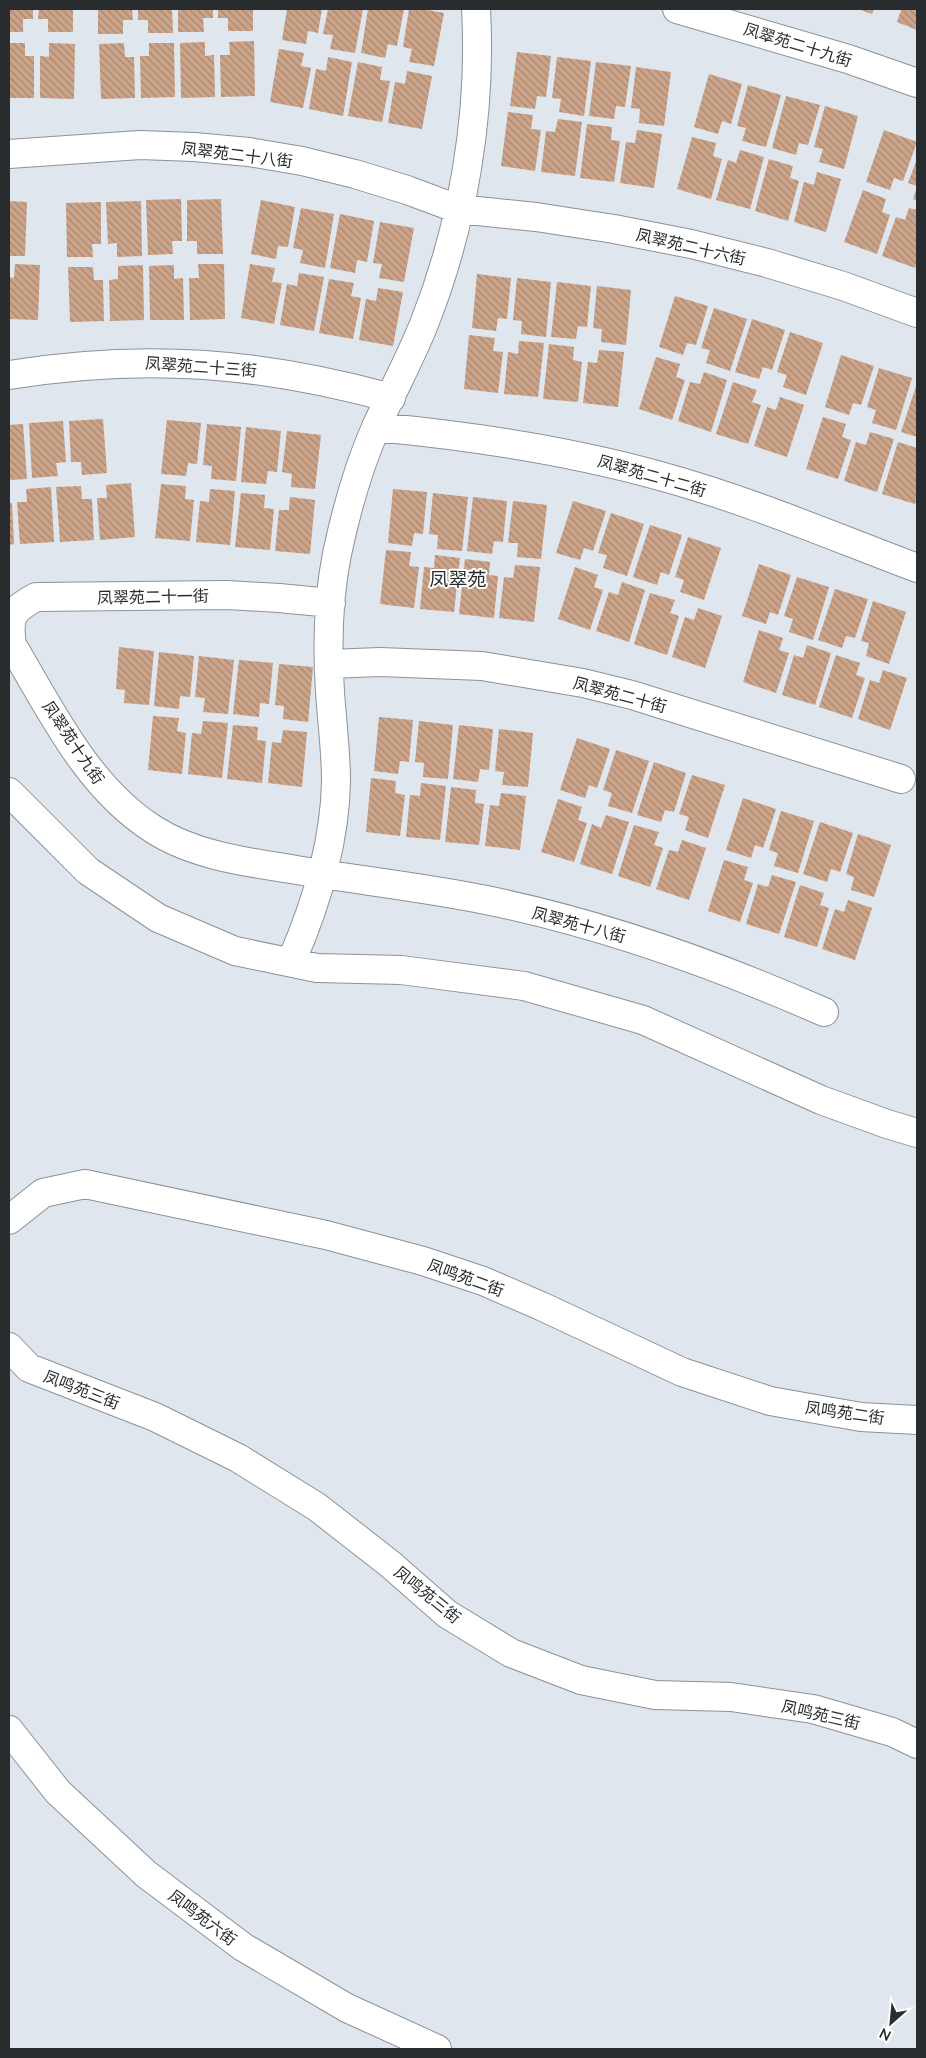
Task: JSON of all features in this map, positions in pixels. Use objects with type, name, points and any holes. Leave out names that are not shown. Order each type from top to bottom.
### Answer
[{"type":"street","points":[[291,962],[310,919],[323,874],[332,829],[336,784],[336,739],[330,693],[329,664],[331,603],[336,558],[346,513],[359,469],[376,427],[425,321],[444,266],[458,209],[469,149],[475,87],[476,9]]},
{"type":"street","name":"凤翠苑二十九街","points":[[677,9],[830,53],[917,83]]},
{"type":"street","name":"凤翠苑二十八街","points":[[9,154],[140,145],[248,152],[302,161],[356,174],[458,209]]},
{"type":"street","name":"凤翠苑二十六街","points":[[458,209],[536,217],[614,229],[691,244],[767,263],[844,286],[917,313]]},
{"type":"street","name":"凤翠苑二十三街","points":[[9,375],[98,364],[197,363],[295,375],[391,398]]},
{"type":"street","name":"凤翠苑二十二街","points":[[376,427],[451,434],[525,445],[598,460],[652,474],[723,495],[917,568]]},
{"type":"street","name":"凤翠苑二十一街","points":[[12,645],[9,625],[18,607],[36,597],[227,595],[331,603]]},
{"type":"street","name":"凤翠苑十九街","points":[[12,645],[77,752],[110,795],[153,830],[203,853],[323,874]]},
{"type":"street","name":"凤翠苑二十街","points":[[329,664],[380,662],[473,666],[532,673],[583,682],[632,695],[901,778]]},
{"type":"street","points":[[9,792],[88,871],[158,918],[235,951],[317,968],[402,970],[524,986],[643,1020],[821,1100],[917,1133]]},
{"type":"street","name":"凤翠苑十八街","points":[[323,874],[405,885],[477,898],[567,919],[706,963],[824,1012]]},
{"type":"street","name":"凤鸣苑二街","points":[[9,1219],[43,1194],[85,1184],[326,1235],[423,1261],[482,1281],[541,1306],[682,1372],[770,1401],[862,1417],[917,1420]]},
{"type":"street","name":"凤鸣苑三街","points":[[9,1347],[29,1368],[155,1417],[238,1458],[317,1507],[390,1564],[447,1614],[511,1653],[582,1680],[655,1695],[731,1697],[813,1709],[892,1732],[917,1744]]},
{"type":"street","name":"凤鸣苑六街","points":[[9,1730],[58,1792],[146,1874],[243,1947],[347,2008],[437,2049]]},
{"type":"building","points":[[9,9],[33,9],[33,19],[23,19],[23,32],[9,32]]},
{"type":"building","points":[[39,9],[73,9],[73,32],[48,32],[48,19],[38,19]]},
{"type":"building","points":[[98,9],[132,9],[133,20],[123,20],[123,34],[98,34]]},
{"type":"building","points":[[138,9],[172,9],[173,33],[148,33],[148,20],[138,20]]},
{"type":"building","points":[[178,9],[213,9],[213,18],[203,18],[204,32],[178,32]]},
{"type":"building","points":[[218,9],[253,9],[253,31],[228,31],[228,18],[218,18]]},
{"type":"building","points":[[287,9],[322,9],[318,33],[308,31],[306,44],[282,40]]},
{"type":"building","points":[[328,9],[363,9],[355,53],[330,49],[333,35],[323,34]]},
{"type":"building","points":[[368,9],[404,9],[397,46],[388,44],[385,58],[361,53]]},
{"type":"building","points":[[409,9],[444,13],[434,66],[409,62],[412,49],[403,47]]},
{"type":"building","points":[[858,9],[874,9],[872,14]]},
{"type":"building","points":[[897,9],[917,9],[917,30],[897,22],[901,10]]},
{"type":"building","points":[[254,41],[255,96],[221,97],[220,55],[230,55],[229,42]]},
{"type":"building","points":[[205,42],[205,56],[214,55],[215,97],[181,98],[180,43]]},
{"type":"building","points":[[9,43],[25,43],[25,56],[34,56],[34,98],[9,98]]},
{"type":"building","points":[[49,43],[75,44],[74,99],[40,98],[40,56],[49,57]]},
{"type":"building","points":[[124,43],[125,57],[134,57],[135,98],[101,99],[99,44]]},
{"type":"building","points":[[149,43],[174,43],[175,97],[141,98],[140,56],[149,56]]},
{"type":"building","points":[[279,49],[304,53],[301,66],[311,68],[303,108],[270,102]]},
{"type":"building","points":[[517,52],[551,56],[546,97],[537,96],[535,109],[510,106]]},
{"type":"building","points":[[328,57],[352,62],[343,116],[309,109],[316,69],[326,71]]},
{"type":"building","points":[[557,57],[591,61],[584,116],[559,112],[561,99],[552,98]]},
{"type":"building","points":[[358,62],[382,67],[380,80],[390,81],[382,122],[348,116]]},
{"type":"building","points":[[596,62],[631,66],[625,107],[616,106],[614,119],[589,116]]},
{"type":"building","points":[[636,67],[671,72],[664,126],[639,123],[640,109],[631,108]]},
{"type":"building","points":[[407,71],[432,76],[422,129],[388,123],[395,82],[405,84]]},
{"type":"building","points":[[709,74],[742,84],[731,124],[722,121],[718,134],[694,127]]},
{"type":"building","points":[[748,85],[781,95],[766,147],[742,141],[746,128],[737,126]]},
{"type":"building","points":[[786,96],[820,105],[808,145],[799,143],[796,155],[772,148]]},
{"type":"building","points":[[825,106],[858,116],[844,169],[819,162],[823,149],[814,147]]},
{"type":"building","points":[[508,112],[533,115],[531,129],[541,130],[535,171],[501,166]]},
{"type":"building","points":[[558,119],[582,122],[575,176],[541,172],[546,131],[555,132]]},
{"type":"building","points":[[587,124],[612,127],[611,140],[620,141],[614,182],[580,178]]},
{"type":"building","points":[[637,130],[662,134],[654,188],[620,183],[626,142],[635,143]]},
{"type":"building","points":[[884,130],[917,142],[903,181],[894,178],[890,190],[866,182]]},
{"type":"building","points":[[692,137],[716,143],[713,156],[722,159],[711,199],[677,189]]},
{"type":"building","points":[[740,150],[764,157],[750,209],[716,200],[728,160],[736,163]]},
{"type":"building","points":[[769,159],[793,166],[790,178],[799,181],[788,221],[755,211]]},
{"type":"building","points":[[917,159],[917,186],[908,183]]},
{"type":"building","points":[[817,172],[841,179],[826,232],[794,222],[804,182],[814,185]]},
{"type":"building","points":[[917,187],[917,201],[913,199]]},
{"type":"building","points":[[863,190],[886,199],[882,212],[890,215],[877,254],[844,242]]},
{"type":"building","points":[[181,199],[182,241],[172,241],[173,254],[148,255],[146,200]]},
{"type":"building","points":[[221,199],[223,254],[197,254],[197,241],[187,241],[187,200]]},
{"type":"building","points":[[261,200],[295,207],[288,247],[278,246],[276,259],[251,254]]},
{"type":"building","points":[[9,201],[27,202],[25,256],[9,256]]},
{"type":"building","points":[[141,201],[142,256],[117,257],[117,243],[108,244],[106,202]]},
{"type":"building","points":[[101,202],[101,244],[92,244],[93,257],[67,257],[66,203]]},
{"type":"building","points":[[301,208],[334,214],[325,268],[300,263],[303,250],[293,248]]},
{"type":"building","points":[[909,208],[917,210],[917,261],[915,268],[882,256],[896,217],[905,220]]},
{"type":"building","points":[[340,214],[374,221],[367,262],[357,260],[355,273],[330,268]]},
{"type":"building","points":[[380,222],[414,228],[404,282],[379,278],[382,264],[373,263]]},
{"type":"building","points":[[15,264],[40,265],[38,320],[9,319],[9,277],[14,278]]},
{"type":"building","points":[[198,264],[224,264],[225,319],[190,320],[189,278],[199,278]]},
{"type":"building","points":[[250,264],[275,268],[272,282],[282,283],[274,324],[241,318]]},
{"type":"building","points":[[143,265],[144,320],[110,321],[109,280],[118,279],[118,266]]},
{"type":"building","points":[[174,265],[174,279],[183,278],[184,320],[150,320],[149,266]]},
{"type":"building","points":[[68,267],[93,267],[94,280],[103,280],[104,321],[70,322]]},
{"type":"building","points":[[299,273],[324,277],[314,331],[280,325],[287,284],[297,286]]},
{"type":"building","points":[[477,274],[511,278],[507,319],[498,318],[496,331],[472,328]]},
{"type":"building","points":[[517,278],[551,282],[546,337],[521,334],[522,321],[513,320]]},
{"type":"building","points":[[329,279],[354,283],[351,296],[361,298],[353,339],[319,333]]},
{"type":"building","points":[[557,282],[591,286],[587,327],[578,326],[576,339],[551,337]]},
{"type":"building","points":[[597,286],[631,290],[626,345],[601,342],[602,329],[593,328]]},
{"type":"building","points":[[378,288],[403,292],[393,346],[359,340],[366,299],[376,301]]},
{"type":"building","points":[[675,296],[708,306],[696,345],[687,343],[683,355],[659,347]]},
{"type":"building","points":[[714,308],[747,319],[730,371],[706,363],[710,350],[701,348]]},
{"type":"building","points":[[752,319],[785,330],[772,370],[763,367],[759,379],[735,372]]},
{"type":"building","points":[[790,332],[823,343],[806,395],[783,387],[787,375],[777,372]]},
{"type":"building","points":[[469,335],[495,338],[493,351],[503,352],[498,393],[464,389]]},
{"type":"building","points":[[519,341],[544,343],[538,397],[504,394],[508,352],[518,354]]},
{"type":"building","points":[[549,344],[574,347],[573,360],[582,362],[578,402],[543,399]]},
{"type":"building","points":[[599,350],[624,352],[618,407],[583,403],[588,362],[597,363]]},
{"type":"building","points":[[841,355],[874,366],[861,405],[853,403],[849,415],[825,407]]},
{"type":"building","points":[[656,357],[680,364],[676,377],[685,380],[672,420],[639,409]]},
{"type":"building","points":[[879,368],[912,378],[896,430],[872,423],[876,410],[867,407]]},
{"type":"building","points":[[704,372],[727,380],[711,432],[678,421],[690,382],[700,384]]},
{"type":"building","points":[[733,382],[757,390],[752,402],[761,405],[748,444],[716,434]]},
{"type":"building","points":[[917,383],[917,437],[901,432]]},
{"type":"building","points":[[780,397],[804,405],[787,457],[754,446],[767,407],[776,410]]},
{"type":"building","points":[[823,417],[846,424],[842,437],[851,440],[838,479],[806,469]]},
{"type":"building","points":[[103,419],[107,473],[82,475],[81,462],[71,462],[69,421]]},
{"type":"building","points":[[167,420],[201,423],[197,464],[188,463],[186,476],[161,474]]},
{"type":"building","points":[[63,421],[66,462],[56,463],[58,476],[32,478],[29,423]]},
{"type":"building","points":[[23,424],[27,479],[9,480],[9,425]]},
{"type":"building","points":[[207,424],[241,427],[236,481],[211,479],[212,466],[203,465]]},
{"type":"building","points":[[246,427],[281,431],[277,472],[268,471],[266,484],[241,482]]},
{"type":"building","points":[[287,431],[321,435],[315,489],[291,487],[292,474],[282,472]]},
{"type":"building","points":[[870,432],[894,439],[877,492],[844,481],[856,442],[866,445]]},
{"type":"building","points":[[898,442],[917,448],[917,497],[915,504],[882,494]]},
{"type":"building","points":[[131,483],[135,537],[100,540],[97,498],[107,498],[106,485]]},
{"type":"building","points":[[161,484],[186,486],[185,499],[194,500],[190,541],[155,538]]},
{"type":"building","points":[[81,486],[82,499],[92,499],[94,540],[60,542],[56,487]]},
{"type":"building","points":[[51,487],[54,542],[20,544],[17,502],[27,502],[26,489]]},
{"type":"building","points":[[210,489],[235,491],[230,545],[196,542],[200,501],[209,502]]},
{"type":"building","points":[[393,489],[427,492],[423,534],[414,533],[412,546],[388,543]]},
{"type":"building","points":[[241,493],[265,495],[264,508],[274,509],[270,550],[235,547]]},
{"type":"building","points":[[433,493],[468,497],[462,551],[437,549],[438,535],[429,534]]},
{"type":"building","points":[[290,497],[315,500],[310,554],[275,551],[279,510],[289,510]]},
{"type":"building","points":[[473,497],[507,501],[503,542],[494,541],[492,554],[467,551]]},
{"type":"building","points":[[513,501],[547,505],[541,559],[517,557],[518,543],[508,543]]},
{"type":"building","points":[[573,501],[606,511],[593,551],[584,548],[580,560],[556,553]]},
{"type":"building","points":[[9,503],[12,503],[14,544],[9,545]]},
{"type":"building","points":[[611,513],[644,524],[627,576],[603,568],[607,555],[598,553]]},
{"type":"building","points":[[650,525],[682,535],[669,575],[661,572],[657,585],[633,577]]},
{"type":"building","points":[[688,537],[721,548],[704,600],[680,592],[684,580],[675,577]]},
{"type":"building","points":[[386,550],[411,552],[409,566],[419,567],[414,608],[380,604]]},
{"type":"building","points":[[435,555],[460,558],[454,612],[420,609],[424,567],[434,568]]},
{"type":"building","points":[[465,559],[490,562],[489,575],[498,576],[494,618],[459,614]]},
{"type":"building","points":[[759,564],[791,575],[778,615],[770,612],[766,624],[742,616]]},
{"type":"building","points":[[515,565],[540,567],[534,622],[499,618],[504,577],[513,578]]},
{"type":"building","points":[[575,567],[598,575],[594,587],[603,590],[590,630],[558,619]]},
{"type":"building","points":[[797,577],[829,587],[813,640],[789,632],[793,619],[784,616]]},
{"type":"building","points":[[622,582],[645,590],[629,642],[596,631],[609,592],[618,595]]},
{"type":"building","points":[[835,589],[868,599],[855,638],[846,636],[842,648],[818,640]]},
{"type":"building","points":[[650,593],[675,600],[670,613],[679,616],[667,655],[634,644]]},
{"type":"building","points":[[873,601],[906,612],[889,664],[866,656],[869,643],[861,641]]},
{"type":"building","points":[[698,608],[722,616],[705,668],[672,657],[685,617],[694,620]]},
{"type":"building","points":[[759,630],[783,638],[779,650],[789,653],[776,693],[743,682]]},
{"type":"building","points":[[807,645],[831,653],[815,705],[782,695],[794,655],[803,658]]},
{"type":"building","points":[[119,647],[154,651],[149,705],[124,703],[125,690],[116,689]]},
{"type":"building","points":[[159,652],[194,656],[190,697],[180,696],[179,709],[154,706]]},
{"type":"building","points":[[836,655],[860,663],[856,675],[865,678],[852,718],[819,707]]},
{"type":"building","points":[[199,656],[234,660],[228,714],[203,712],[205,698],[195,697]]},
{"type":"building","points":[[239,660],[273,663],[269,704],[260,703],[259,717],[233,714]]},
{"type":"building","points":[[279,664],[313,667],[308,722],[283,719],[284,706],[275,705]]},
{"type":"building","points":[[883,670],[907,678],[890,730],[858,719],[870,680],[879,683]]},
{"type":"building","points":[[153,716],[179,718],[177,731],[186,733],[182,774],[148,770]]},
{"type":"building","points":[[379,717],[413,720],[409,762],[400,761],[398,774],[374,771]]},
{"type":"building","points":[[203,721],[228,723],[222,778],[188,774],[192,733],[201,734]]},
{"type":"building","points":[[419,721],[453,725],[448,779],[423,777],[424,763],[415,762]]},
{"type":"building","points":[[233,725],[258,727],[257,740],[266,741],[262,783],[227,779]]},
{"type":"building","points":[[459,725],[493,729],[489,770],[480,769],[478,782],[453,779]]},
{"type":"building","points":[[499,729],[533,733],[528,787],[502,785],[504,772],[495,771]]},
{"type":"building","points":[[283,730],[307,732],[302,787],[268,783],[272,742],[281,743]]},
{"type":"building","points":[[577,738],[610,749],[597,788],[589,785],[585,798],[560,790]]},
{"type":"building","points":[[616,750],[649,761],[632,813],[608,806],[612,793],[603,790]]},
{"type":"building","points":[[654,762],[686,773],[674,812],[665,810],[661,822],[637,815]]},
{"type":"building","points":[[692,775],[725,785],[708,838],[685,830],[689,817],[679,814]]},
{"type":"building","points":[[371,778],[396,781],[395,793],[405,795],[400,836],[366,832]]},
{"type":"building","points":[[421,783],[446,786],[440,840],[406,837],[410,795],[420,796]]},
{"type":"building","points":[[451,787],[476,790],[475,803],[484,804],[479,845],[445,842]]},
{"type":"building","points":[[501,793],[526,796],[520,850],[485,846],[490,805],[499,806]]},
{"type":"building","points":[[743,798],[776,809],[763,848],[755,845],[751,858],[726,850]]},
{"type":"building","points":[[558,799],[582,807],[578,820],[587,823],[574,862],[541,852]]},
{"type":"building","points":[[781,811],[814,821],[798,873],[774,866],[778,853],[769,850]]},
{"type":"building","points":[[606,815],[629,822],[612,874],[580,864],[592,824],[601,828]]},
{"type":"building","points":[[820,822],[853,833],[840,872],[831,869],[827,882],[803,874]]},
{"type":"building","points":[[634,825],[659,832],[654,845],[663,848],[650,887],[618,876]]},
{"type":"building","points":[[858,834],[891,845],[874,897],[851,890],[854,877],[846,874]]},
{"type":"building","points":[[682,840],[706,848],[689,900],[656,889],[669,850],[678,852]]},
{"type":"building","points":[[724,860],[748,867],[744,880],[753,883],[740,922],[708,911]]},
{"type":"building","points":[[772,875],[796,882],[779,934],[746,924],[758,884],[768,887]]},
{"type":"building","points":[[800,885],[824,893],[820,905],[829,908],[817,947],[784,937]]},
{"type":"building","points":[[848,900],[872,908],[855,960],[822,949],[835,909],[844,912]]},
{"type":"district","name":"凤翠苑","points":[[458,578]]}]
